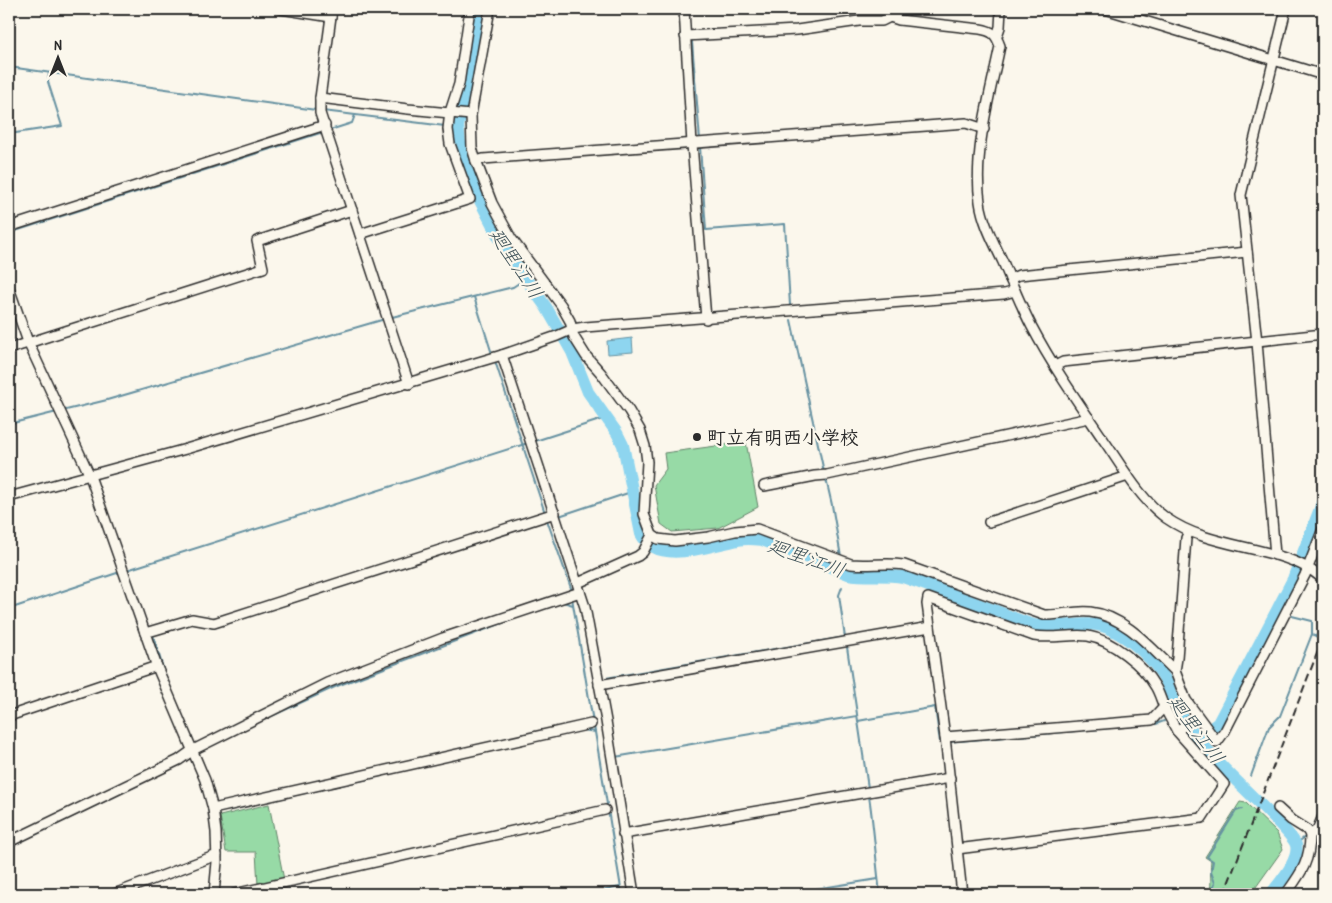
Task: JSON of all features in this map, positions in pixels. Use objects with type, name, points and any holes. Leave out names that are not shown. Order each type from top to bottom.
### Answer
[{"type":"street","points":[[281,9],[331,13],[320,105],[326,129],[409,384]]},
{"type":"street","points":[[490,9],[469,115],[472,148],[476,161],[492,203],[511,238],[561,305],[570,321],[574,337],[586,356],[601,373],[640,430],[647,462],[644,514],[648,528],[652,535],[658,539],[675,540],[708,537],[735,530],[757,529],[839,560],[863,565],[904,565],[1044,615],[1055,616],[1090,612],[1106,616],[1118,621],[1140,638],[1174,671],[1186,700],[1217,742],[1225,731],[1308,568],[1323,529]]},
{"type":"street","points":[[684,9],[685,36],[697,143],[706,319]]},
{"type":"street","points":[[1001,9],[1000,27],[997,36],[1000,46],[979,154],[980,204],[1015,291],[1033,328],[1055,366],[1128,476],[1159,512],[1189,532],[1222,543],[1275,555],[1308,568],[1323,579]]},
{"type":"street","points":[[1105,9],[1323,75]]},
{"type":"street","points":[[1275,555],[1257,342],[1242,195],[1286,9]]},
{"type":"street","points":[[360,234],[470,199],[450,144],[448,126],[458,84],[470,10]]},
{"type":"street","points":[[685,36],[797,30],[859,21],[882,21],[888,13],[899,20],[980,29],[990,31],[997,36]]},
{"type":"street","points":[[320,105],[469,115]]},
{"type":"street","points":[[476,161],[966,123],[984,128]]},
{"type":"street","points":[[9,227],[326,129]]},
{"type":"street","points":[[9,349],[263,268],[257,241],[352,210]]},
{"type":"street","points":[[1010,278],[1018,275],[1248,252]]},
{"type":"street","points":[[9,288],[28,342],[90,476],[158,669],[205,780],[213,809],[216,832],[217,855],[214,894]]},
{"type":"street","points":[[9,497],[90,476],[409,384],[585,327],[706,319],[1004,294],[1015,291]]},
{"type":"street","points":[[1055,366],[1063,362],[1323,334]]},
{"type":"street","points":[[496,357],[531,442],[575,591],[585,607],[634,894]]},
{"type":"street","points":[[764,486],[824,475],[1089,418]]},
{"type":"street","points":[[989,522],[1128,476]]},
{"type":"street","points":[[145,633],[192,618],[214,623],[552,516]]},
{"type":"street","points":[[1174,671],[1177,658],[1186,538],[1189,532]]},
{"type":"street","points":[[9,842],[194,753],[326,683],[443,638],[575,591],[638,556],[643,552],[652,535]]},
{"type":"street","points":[[956,849],[1202,818],[1224,784],[1177,731],[1155,686],[1144,671],[1118,649],[1100,639],[1087,636],[1047,638],[1034,636],[928,598],[927,604],[950,778],[956,849],[962,894]]},
{"type":"street","points":[[599,685],[930,627]]},
{"type":"street","points":[[9,716],[158,669]]},
{"type":"street","points":[[945,740],[1152,720],[1164,707]]},
{"type":"street","points":[[1177,731],[1197,716]]},
{"type":"street","points":[[213,809],[591,724]]},
{"type":"street","points":[[623,834],[950,778]]},
{"type":"street","points":[[1278,808],[1309,833]]},
{"type":"street","points":[[234,894],[605,810]]},
{"type":"street","points":[[1309,833],[1317,830],[1323,816]]},
{"type":"street","points":[[1286,894],[1303,871],[1310,848],[1309,833]]},
{"type":"street","points":[[114,894],[217,855]]},
{"type":"green space","points":[[746,442],[758,507],[718,528],[672,532],[661,524],[654,485],[666,469],[664,453]]},
{"type":"green space","points":[[1240,802],[1246,803],[1277,833],[1283,849],[1251,894],[1209,894],[1211,886],[1211,861],[1205,857]]},
{"type":"green space","points":[[269,804],[284,880],[258,885],[256,852],[226,852],[220,816]]},
{"type":"water","points":[[632,338],[633,352],[608,354],[607,341]]},
{"type":"waterway","name":"廻里江川","points":[[480,9],[458,127],[461,151],[476,193],[506,251],[546,307],[572,352],[588,392],[617,433],[623,445],[641,534],[649,544],[659,550],[672,552],[700,549],[741,539],[762,540],[848,574],[903,577],[1034,625],[1083,624],[1103,626],[1112,630],[1135,645],[1156,666],[1166,681],[1178,709],[1201,742],[1213,757],[1285,829],[1296,845],[1292,864],[1271,894]]},
{"type":"waterway","name":"廻里江川","points":[[473,10],[480,11]]},
{"type":"waterway","points":[[692,42],[700,140]]},
{"type":"waterway","points":[[9,67],[316,110]]},
{"type":"waterway","points":[[9,134],[62,126],[48,82],[49,73]]},
{"type":"waterway","points":[[323,111],[445,126]]},
{"type":"waterway","points":[[330,130],[352,123],[355,115]]},
{"type":"waterway","name":"廻里江川","points":[[452,126],[458,127]]},
{"type":"waterway","points":[[9,233],[323,132]]},
{"type":"waterway","points":[[700,147],[706,230],[785,224],[790,305]]},
{"type":"waterway","points":[[392,317],[513,287],[525,279]]},
{"type":"waterway","points":[[474,297],[492,354]]},
{"type":"waterway","points":[[62,411],[107,400],[385,319]]},
{"type":"waterway","points":[[791,320],[824,472]]},
{"type":"waterway","points":[[495,361],[545,513]]},
{"type":"waterway","points":[[9,424],[57,412]]},
{"type":"waterway","points":[[532,442],[606,418]]},
{"type":"waterway","points":[[127,570],[528,443]]},
{"type":"waterway","points":[[826,479],[841,557]]},
{"type":"waterway","points":[[559,516],[631,492]]},
{"type":"waterway","points":[[1199,738],[1218,723],[1293,579],[1323,501]]},
{"type":"waterway","points":[[545,521],[547,520],[572,591]]},
{"type":"waterway","points":[[208,626],[213,628],[500,535]]},
{"type":"waterway","name":"廻里江川","points":[[837,570],[839,564]]},
{"type":"waterway","points":[[9,609],[120,572]]},
{"type":"waterway","name":"廻里江川","points":[[846,578],[848,574]]},
{"type":"waterway","points":[[842,587],[839,595],[845,638]]},
{"type":"waterway","points":[[572,598],[593,722]]},
{"type":"waterway","points":[[563,602],[573,605]]},
{"type":"waterway","points":[[1251,776],[1269,727],[1280,716],[1312,634],[1312,621],[1288,615]]},
{"type":"waterway","points":[[252,725],[337,686],[516,618]]},
{"type":"waterway","points":[[1312,634],[1323,640]]},
{"type":"waterway","points":[[153,635],[163,668],[161,669]]},
{"type":"waterway","points":[[606,678],[845,637]]},
{"type":"waterway","points":[[847,647],[868,788]]},
{"type":"waterway","points":[[858,721],[935,707],[940,742],[943,742]]},
{"type":"waterway","name":"廻里江川","points":[[1176,716],[1180,712]]},
{"type":"waterway","points":[[615,757],[857,716]]},
{"type":"waterway","points":[[948,742],[1156,724],[1164,721]]},
{"type":"waterway","points":[[594,726],[622,894]]},
{"type":"waterway","points":[[583,730],[595,732]]},
{"type":"waterway","points":[[220,812],[381,776]]},
{"type":"waterway","points":[[9,847],[142,783]]},
{"type":"waterway","points":[[869,796],[880,894]]},
{"type":"waterway","points":[[1320,813],[1323,806]]},
{"type":"waterway","points":[[1210,894],[1215,883],[1211,872],[1213,861],[1207,857],[1236,811],[1242,809]]},
{"type":"waterway","points":[[1312,829],[1317,820]]},
{"type":"waterway","points":[[1296,844],[1306,836]]},
{"type":"waterway","points":[[784,894],[878,879]]},
{"type":"waterway","points":[[586,894],[620,887]]},
{"type":"railway","points":[[1224,894],[1323,638]]},
{"type":"place","name":"町立有明西小学校","points":[[697,437]]}]
